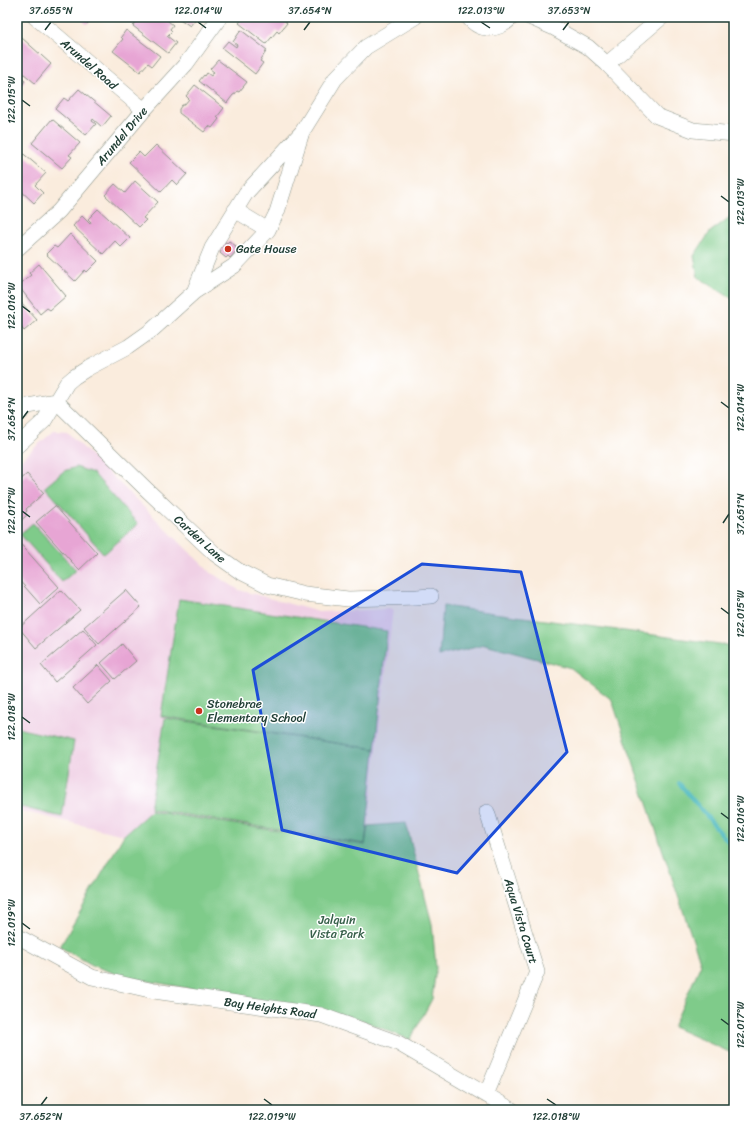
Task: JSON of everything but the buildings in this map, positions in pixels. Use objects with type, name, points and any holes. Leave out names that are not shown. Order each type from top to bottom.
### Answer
[{"type":"street","name":"Arundel Road","points":[[35,17],[144,110]]},
{"type":"street","name":"Arundel Drive","points":[[17,249],[59,211],[144,110],[186,64],[220,17]]},
{"type":"street","points":[[194,292],[212,248],[235,210],[253,184],[302,132],[335,79],[366,47],[415,17]]},
{"type":"street","points":[[468,17],[478,26],[485,28],[500,27],[507,23],[512,17]]},
{"type":"street","points":[[529,17],[554,28],[588,47],[607,64],[657,116],[693,130],[734,134]]},
{"type":"street","points":[[607,64],[662,17]]},
{"type":"street","points":[[17,446],[44,421],[67,383],[88,368],[128,347],[152,330],[194,292],[234,266],[268,230],[277,212],[302,132]]},
{"type":"street","points":[[235,210],[268,230]]},
{"type":"street","points":[[17,416],[28,406],[56,401]]},
{"type":"street","name":"Carden Lane","points":[[56,401],[215,554],[239,571],[267,585],[305,594],[348,599],[431,596]]},
{"type":"street","name":"Aqua Vista Court","points":[[486,1094],[537,972],[487,812]]},
{"type":"street","name":"Bay Heights Road","points":[[17,936],[92,977],[154,991],[321,1015],[398,1043],[512,1110]]},
{"type":"highlighted area","points":[[422,564],[521,572],[567,752],[457,873],[282,830],[253,670]]},
{"type":"shaded area","name":"Stonebrae Elementary School","points":[[54,431],[67,432],[210,572],[239,590],[319,612],[393,609],[366,845],[151,811],[124,835],[17,810],[17,463]]},
{"type":"green space","points":[[734,214],[734,300],[698,277],[694,256],[710,232]]},
{"type":"green space","points":[[76,467],[93,473],[138,524],[104,554],[45,487],[64,471]]},
{"type":"green space","points":[[33,523],[76,570],[62,582],[20,534]]},
{"type":"green space","points":[[179,599],[387,631],[375,749],[161,716]]},
{"type":"green space","points":[[443,606],[734,646],[734,1054],[673,1027],[701,964],[612,700],[571,668],[485,645],[439,656]]},
{"type":"green space","points":[[165,718],[375,749],[365,844],[150,809]]},
{"type":"green space","points":[[17,725],[21,729],[74,741],[62,817],[17,806]]},
{"type":"green space","name":"Jalquin Vista Park","points":[[151,811],[365,845],[368,826],[406,823],[432,924],[436,968],[432,999],[410,1040],[357,1018],[125,977],[94,966],[60,947],[124,835]]},
{"type":"waterway","points":[[679,783],[734,849]]},
{"type":"place","name":"Gate House","points":[[228,249]]},
{"type":"place","name":"Stonebrae Elementary School","points":[[199,711]]}]
